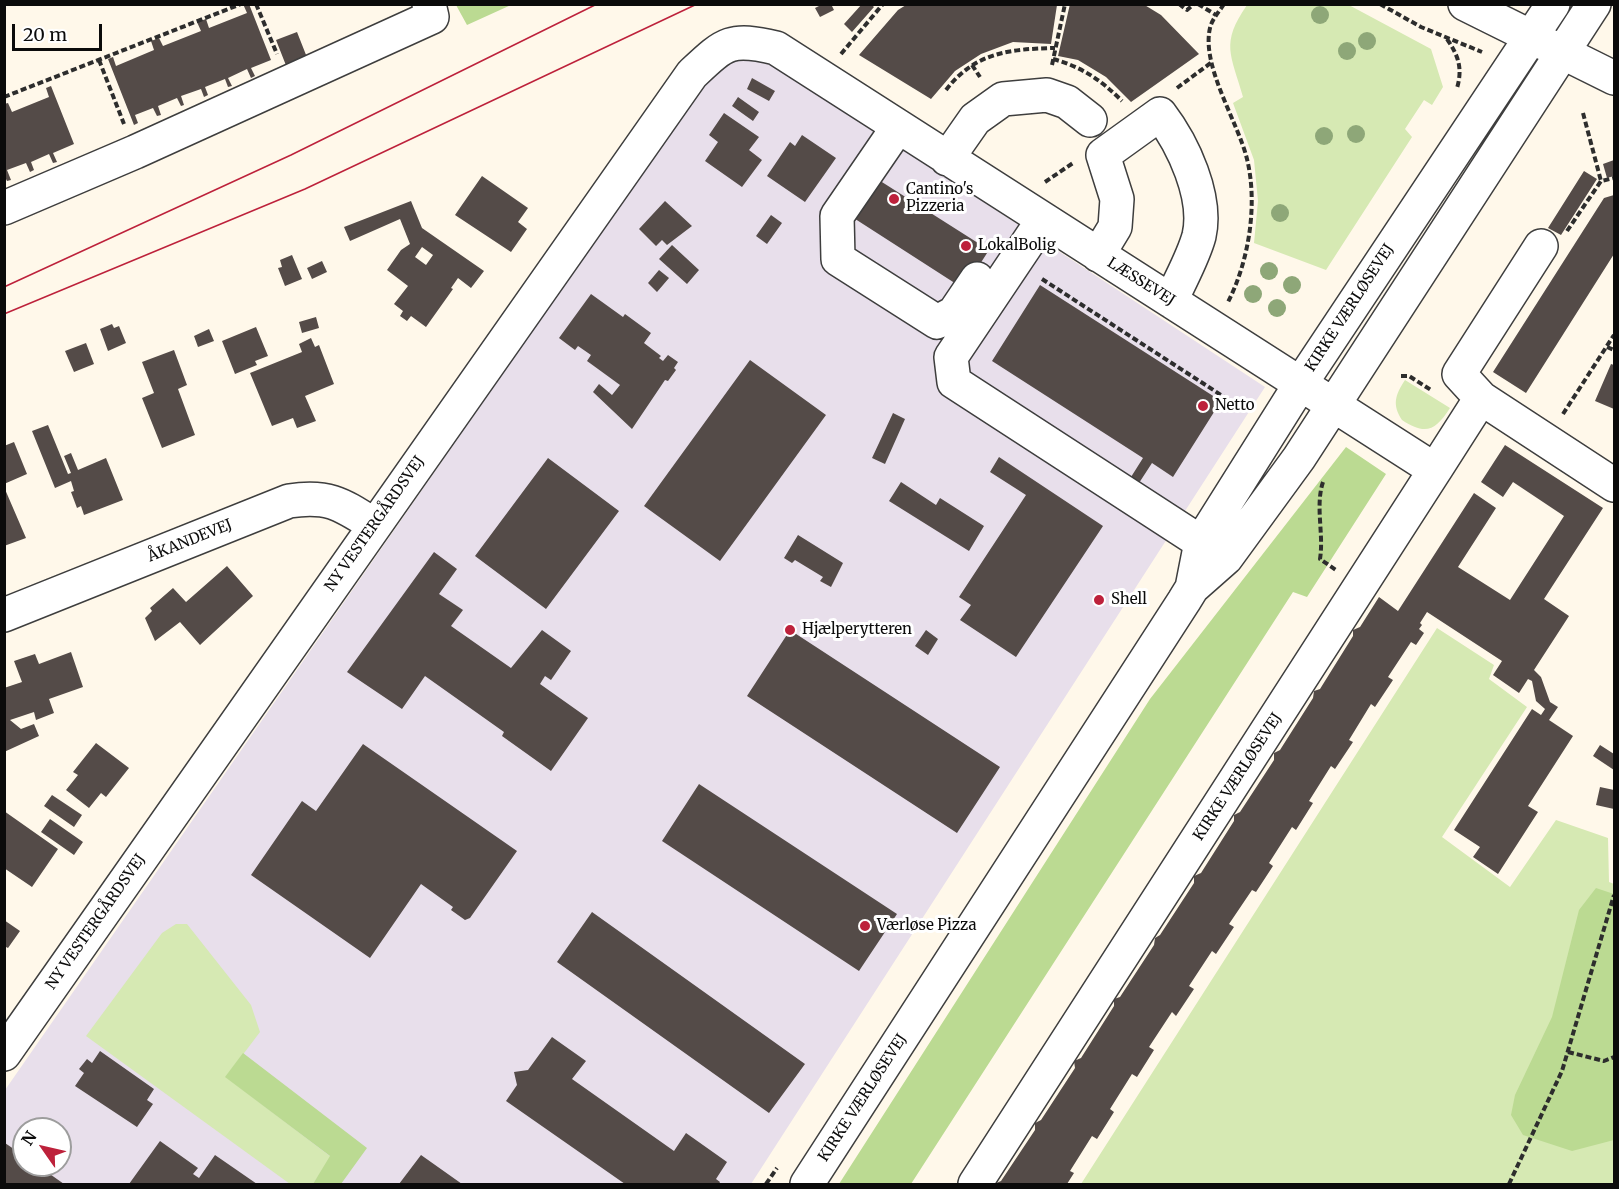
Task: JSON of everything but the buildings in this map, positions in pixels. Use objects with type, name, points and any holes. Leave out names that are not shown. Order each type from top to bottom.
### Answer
[{"type":"street","points":[[4,208],[289,83],[432,16],[429,4]]},
{"type":"street","points":[[1465,4],[1529,38],[1614,78]]},
{"type":"street","name":"KIRKE VÆRLØSEVEJ","points":[[807,1185],[1192,588],[1300,383],[1553,4]]},
{"type":"street","points":[[1594,4],[1614,14]]},
{"type":"street","name":"KIRKE VÆRLØSEVEJ","points":[[1214,550],[1335,405],[1594,4]]},
{"type":"street","name":"NY VESTERGÅRDSVEJ","points":[[4,1054],[692,74],[722,47],[747,41],[776,48]]},
{"type":"street","name":"LÆSSEVEJ","points":[[776,48],[1335,405]]},
{"type":"street","points":[[947,159],[975,119],[1003,99],[1047,95],[1067,102],[1090,120]]},
{"type":"street","points":[[1098,255],[1115,226],[1117,199],[1103,155],[1160,114],[1192,170],[1198,199],[1199,234],[1171,301]]},
{"type":"street","points":[[898,127],[837,216],[838,259],[937,322],[954,313],[1033,214]]},
{"type":"street","points":[[1033,214],[1014,262],[951,357],[954,382],[1214,550]]},
{"type":"street","points":[[1541,246],[1459,374],[1481,398],[1614,484]]},
{"type":"street","name":"KIRKE VÆRLØSEVEJ","points":[[975,1185],[1481,398]]},
{"type":"street","points":[[1335,405],[1435,471]]},
{"type":"street","name":"ÅKANDEVEJ","points":[[4,615],[290,501],[316,497],[343,506],[374,525]]},
{"type":"path","points":[[4,97],[241,4]]},
{"type":"path","points":[[256,4],[289,83]]},
{"type":"path","points":[[831,84],[883,4]]},
{"type":"path","points":[[1047,95],[1065,4]]},
{"type":"path","points":[[1179,4],[1187,10],[1196,4],[1216,15]]},
{"type":"path","points":[[1380,4],[1465,47]]},
{"type":"path","points":[[1215,328],[1234,289],[1241,268],[1251,211],[1247,160],[1212,62],[1210,28],[1222,5]]},
{"type":"path","points":[[1447,39],[1459,62]]},
{"type":"path","points":[[946,90],[954,79],[972,65],[993,54],[1017,49],[1055,48]]},
{"type":"path","points":[[1053,58],[1073,64],[1101,79],[1122,101]]},
{"type":"path","points":[[99,60],[135,152]]},
{"type":"path","points":[[1583,113],[1601,181]]},
{"type":"path","points":[[1541,246],[1556,246],[1601,181],[1614,178]]},
{"type":"path","points":[[1014,262],[1238,405]]},
{"type":"path","points":[[1546,440],[1614,335]]},
{"type":"path","points":[[1607,347],[1614,350]]},
{"type":"path","points":[[1325,475],[1320,493],[1323,544],[1320,559],[1361,586]]},
{"type":"path","points":[[1509,1185],[1562,1071],[1614,895]]},
{"type":"path","points":[[1568,1052],[1604,1060],[1614,1057]]},
{"type":"shaded area","points":[[734,54],[768,60],[1265,387],[751,1184],[5,1184],[5,1090],[707,80]]},
{"type":"green space","points":[[1347,4],[1431,49],[1443,87],[1432,105],[1424,100],[1405,129],[1412,137],[1326,270],[1254,243],[1258,201],[1254,160],[1233,103],[1243,97],[1230,50],[1233,30],[1247,5]]},
{"type":"green space","points":[[456,5],[511,5],[467,25]]},
{"type":"green space","points":[[1405,380],[1450,408],[1435,426],[1418,428],[1402,420],[1397,410],[1396,400]]},
{"type":"green space","points":[[1346,447],[1386,474],[1307,597],[1293,592],[911,1184],[839,1184],[1150,699]]},
{"type":"green space","points":[[1437,628],[1494,665],[1489,679],[1527,707],[1442,837],[1510,887],[1556,820],[1608,838],[1609,882],[1614,884],[1614,1184],[1081,1184]]},
{"type":"green space","points":[[1596,888],[1614,894],[1614,1140],[1572,1151],[1523,1135],[1511,1115],[1515,1095],[1552,1017],[1579,910]]},
{"type":"green space","points":[[176,924],[187,924],[251,1005],[260,1032],[226,1077],[331,1157],[313,1184],[290,1184],[86,1036],[162,933]]},
{"type":"green space","points":[[243,1053],[367,1148],[341,1184],[313,1184],[330,1156],[225,1077]]},
{"type":"tram line","points":[[4,287],[291,155],[597,4]]},
{"type":"tram line","points":[[4,314],[305,189],[697,4]]},
{"type":"place","name":"Cantino's Pizzeria","points":[[894,199]]},
{"type":"place","name":"LokalBolig","points":[[966,246]]},
{"type":"place","name":"Netto","points":[[1203,406]]},
{"type":"place","name":"Shell","points":[[1099,600]]},
{"type":"place","name":"Hjælperytteren","points":[[790,630]]},
{"type":"place","name":"Værløse Pizza","points":[[865,926]]}]
